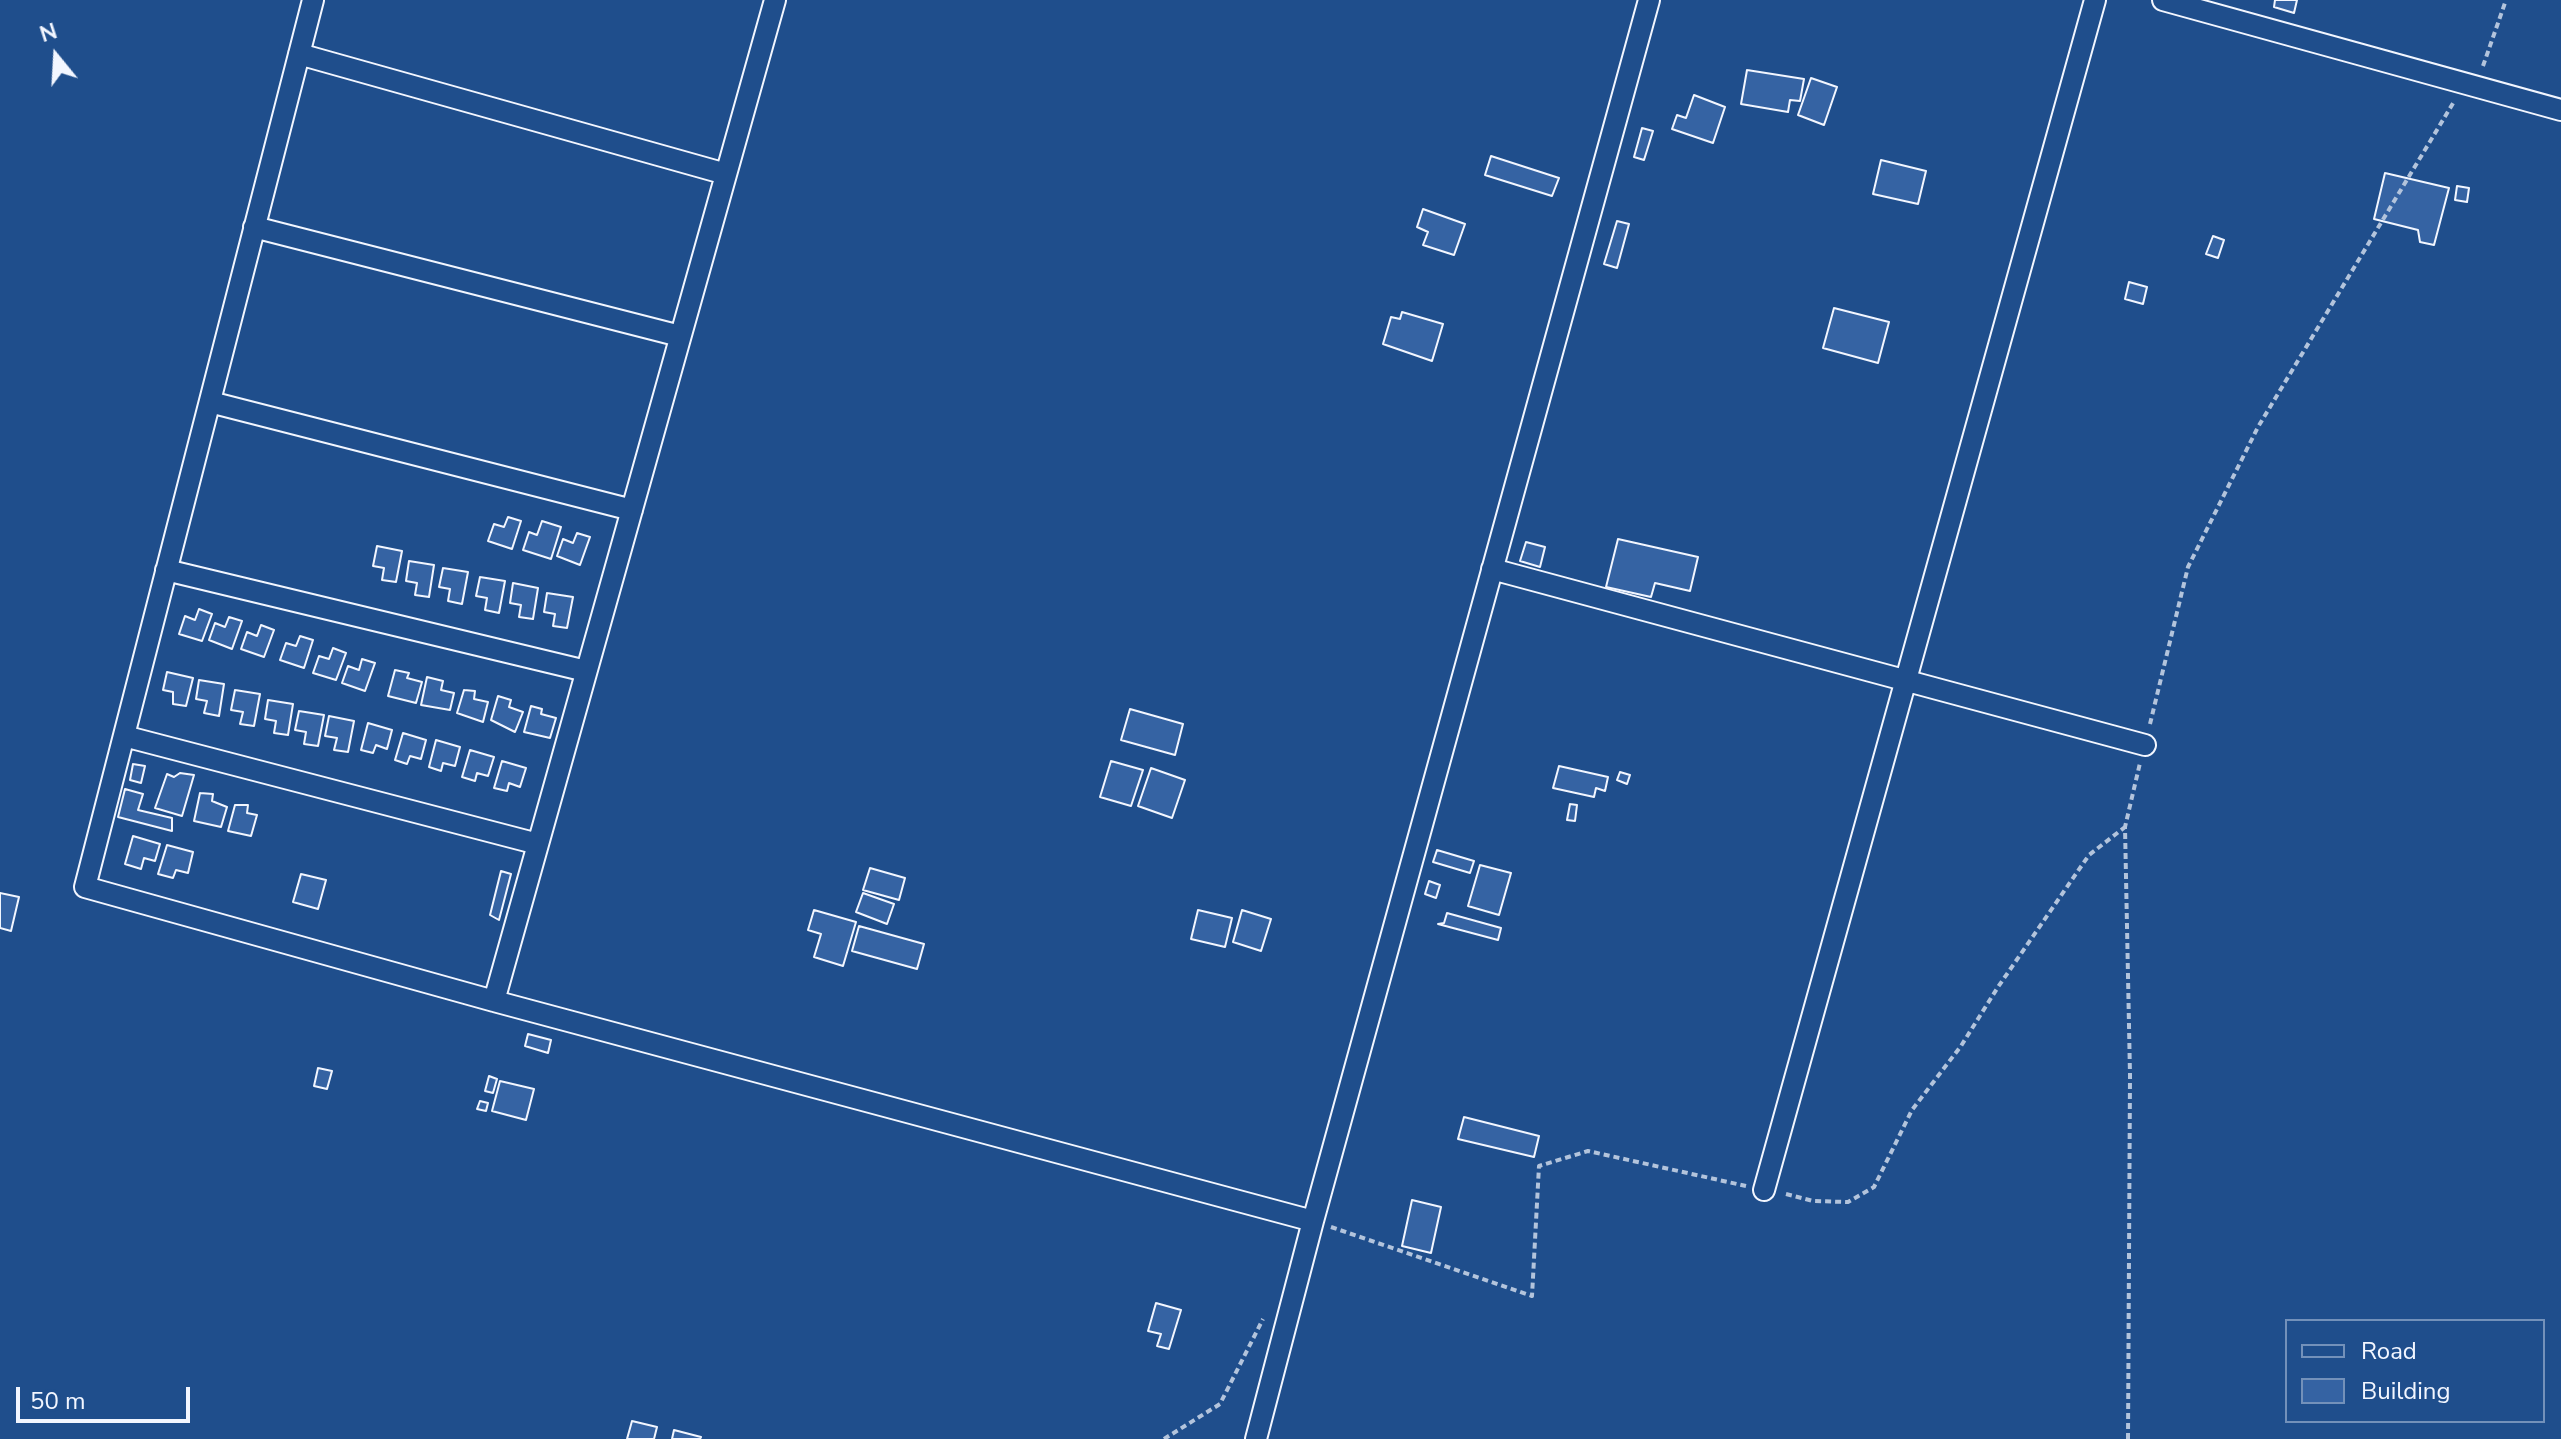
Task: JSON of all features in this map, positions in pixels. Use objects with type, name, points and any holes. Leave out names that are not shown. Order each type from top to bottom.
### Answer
[{"type":"street","points":[[313,0],[85,887],[494,1001],[1313,1221]]},
{"type":"street","points":[[1256,1439],[1313,1221],[1649,0]]},
{"type":"street","points":[[1764,1190],[2095,0]]},
{"type":"street","points":[[2163,0],[2561,110]]},
{"type":"street","points":[[494,1001],[726,174],[769,1]]},
{"type":"street","points":[[299,54],[726,174]]},
{"type":"street","points":[[254,227],[680,336]]},
{"type":"street","points":[[210,402],[632,510]]},
{"type":"street","points":[[1492,569],[2145,745]]},
{"type":"street","points":[[166,570],[586,671]]},
{"type":"street","points":[[124,736],[538,844]]},
{"type":"path","points":[[2128,1439],[2130,1075],[2125,827],[2188,567],[2258,427],[2465,83],[2477,82],[2506,0]]},
{"type":"path","points":[[1313,1221],[1532,1296],[1539,1166],[1588,1151],[1813,1201],[1848,1202],[1874,1187],[1912,1110],[1961,1046],[2089,855],[2125,827]]},
{"type":"path","points":[[1164,1439],[1220,1404],[1263,1320]]},
{"type":"building","points":[[2275,0],[2297,0],[2294,13],[2274,7]]},
{"type":"building","points":[[1747,70],[1804,79],[1800,101],[1790,100],[1788,112],[1741,104]]},
{"type":"building","points":[[1811,78],[1837,87],[1824,125],[1798,115]]},
{"type":"building","points":[[1694,95],[1725,107],[1713,143],[1672,129],[1677,115],[1686,118]]},
{"type":"building","points":[[1642,128],[1653,131],[1644,160],[1634,157]]},
{"type":"building","points":[[1491,156],[1559,178],[1552,196],[1485,175]]},
{"type":"building","points":[[1881,160],[1926,171],[1918,204],[1873,194]]},
{"type":"building","points":[[2385,173],[2449,188],[2434,245],[2420,242],[2418,230],[2374,219]]},
{"type":"building","points":[[2457,186],[2469,188],[2467,202],[2455,200]]},
{"type":"building","points":[[1423,209],[1465,224],[1454,255],[1423,245],[1428,232],[1417,227]]},
{"type":"building","points":[[1617,221],[1629,224],[1617,268],[1604,264]]},
{"type":"building","points":[[2213,236],[2224,240],[2218,258],[2206,254]]},
{"type":"building","points":[[2129,282],[2147,287],[2143,304],[2125,299]]},
{"type":"building","points":[[1834,308],[1889,322],[1878,363],[1823,348]]},
{"type":"building","points":[[1402,312],[1443,324],[1432,361],[1383,344],[1391,317],[1400,319]]},
{"type":"building","points":[[508,517],[521,521],[512,549],[488,541],[494,524],[504,527]]},
{"type":"building","points":[[542,521],[561,527],[551,559],[523,550],[529,532],[537,535]]},
{"type":"building","points":[[577,533],[590,537],[580,565],[557,556],[563,539],[573,543]]},
{"type":"building","points":[[1618,539],[1698,557],[1690,591],[1655,583],[1651,597],[1606,587]]},
{"type":"building","points":[[1526,542],[1545,547],[1540,567],[1520,561]]},
{"type":"building","points":[[377,546],[402,551],[396,582],[382,580],[384,568],[373,566]]},
{"type":"building","points":[[409,561],[434,565],[429,597],[415,595],[417,583],[406,581]]},
{"type":"building","points":[[443,568],[468,572],[462,604],[448,601],[450,589],[439,587]]},
{"type":"building","points":[[480,577],[505,581],[499,613],[485,610],[487,598],[476,596]]},
{"type":"building","points":[[513,583],[538,588],[533,619],[519,617],[521,605],[510,603]]},
{"type":"building","points":[[547,593],[573,597],[567,628],[553,626],[555,614],[544,612]]},
{"type":"building","points":[[199,609],[212,614],[202,641],[179,634],[185,616],[195,620]]},
{"type":"building","points":[[229,617],[242,621],[232,649],[209,640],[215,623],[225,627]]},
{"type":"building","points":[[261,625],[274,630],[264,657],[241,649],[247,632],[257,636]]},
{"type":"building","points":[[300,636],[313,640],[304,668],[280,660],[286,643],[296,646]]},
{"type":"building","points":[[333,648],[346,653],[336,680],[313,673],[319,656],[329,659]]},
{"type":"building","points":[[362,659],[375,663],[365,691],[342,683],[348,666],[359,670]]},
{"type":"building","points":[[395,670],[409,673],[407,678],[422,682],[416,703],[388,696]]},
{"type":"building","points":[[167,672],[193,678],[186,706],[173,704],[173,692],[163,690]]},
{"type":"building","points":[[427,677],[443,681],[441,690],[454,693],[450,710],[421,705]]},
{"type":"building","points":[[199,680],[224,684],[219,716],[204,713],[207,701],[196,699]]},
{"type":"building","points":[[235,690],[260,694],[254,726],[240,724],[243,712],[231,710]]},
{"type":"building","points":[[464,690],[475,691],[474,699],[488,702],[483,722],[457,713]]},
{"type":"building","points":[[498,696],[511,700],[509,707],[523,712],[515,732],[491,720]]},
{"type":"building","points":[[268,700],[293,704],[288,735],[274,733],[276,721],[265,719]]},
{"type":"building","points":[[531,706],[542,709],[541,714],[556,718],[550,738],[524,732]]},
{"type":"building","points":[[1130,709],[1183,724],[1175,755],[1121,740]]},
{"type":"building","points":[[299,711],[324,715],[318,746],[304,744],[306,732],[295,730]]},
{"type":"building","points":[[329,716],[354,721],[348,752],[334,750],[337,738],[325,736]]},
{"type":"building","points":[[368,723],[392,730],[387,749],[376,745],[373,753],[361,750]]},
{"type":"building","points":[[403,733],[426,740],[421,759],[410,756],[407,764],[395,760]]},
{"type":"building","points":[[436,740],[460,747],[455,766],[443,763],[441,771],[429,767]]},
{"type":"building","points":[[470,750],[494,757],[488,776],[477,773],[475,781],[462,777]]},
{"type":"building","points":[[502,761],[526,768],[520,787],[509,783],[507,791],[494,788]]},
{"type":"building","points":[[1111,761],[1143,770],[1131,806],[1100,797]]},
{"type":"building","points":[[133,764],[145,766],[141,783],[130,780]]},
{"type":"building","points":[[1559,766],[1608,777],[1605,791],[1596,788],[1594,797],[1553,788]]},
{"type":"building","points":[[1151,768],[1185,780],[1172,818],[1138,806]]},
{"type":"building","points":[[1620,772],[1630,775],[1627,784],[1617,780]]},
{"type":"building","points":[[180,773],[194,775],[182,816],[155,808],[167,774],[174,777]]},
{"type":"building","points":[[125,789],[143,794],[138,810],[172,818],[172,831],[118,817]]},
{"type":"building","points":[[200,793],[213,794],[212,801],[227,807],[221,827],[194,821]]},
{"type":"building","points":[[1570,804],[1577,805],[1575,821],[1567,820]]},
{"type":"building","points":[[235,805],[248,805],[247,813],[257,815],[251,836],[228,831]]},
{"type":"building","points":[[133,836],[160,844],[155,861],[144,858],[141,869],[125,864]]},
{"type":"building","points":[[167,845],[193,852],[188,873],[176,870],[173,878],[158,874]]},
{"type":"building","points":[[1437,850],[1474,861],[1470,873],[1433,862]]},
{"type":"building","points":[[1480,865],[1511,873],[1499,915],[1468,906]]},
{"type":"building","points":[[870,868],[905,878],[899,900],[863,890]]},
{"type":"building","points":[[501,871],[511,874],[499,920],[490,915]]},
{"type":"building","points":[[301,874],[326,880],[318,909],[293,902]]},
{"type":"building","points":[[1429,881],[1440,885],[1436,898],[1425,894]]},
{"type":"building","points":[[0,893],[19,897],[11,931],[0,928]]},
{"type":"building","points":[[863,893],[894,904],[887,924],[856,912]]},
{"type":"building","points":[[814,910],[856,922],[843,966],[814,957],[821,934],[808,930]]},
{"type":"building","points":[[1198,910],[1232,918],[1225,947],[1191,939]]},
{"type":"building","points":[[1242,910],[1271,919],[1261,951],[1233,942]]},
{"type":"building","points":[[1447,913],[1501,928],[1498,940],[1438,924],[1444,923]]},
{"type":"building","points":[[859,926],[924,944],[917,969],[852,951]]},
{"type":"building","points":[[528,1034],[551,1040],[548,1053],[525,1046]]},
{"type":"building","points":[[318,1068],[332,1071],[327,1089],[314,1086]]},
{"type":"building","points":[[489,1076],[497,1079],[493,1093],[485,1091]]},
{"type":"building","points":[[500,1081],[534,1089],[526,1120],[492,1111]]},
{"type":"building","points":[[480,1101],[488,1103],[486,1111],[477,1109]]},
{"type":"building","points":[[1464,1117],[1539,1136],[1534,1157],[1458,1139]]},
{"type":"building","points":[[1412,1200],[1441,1207],[1431,1253],[1402,1246]]},
{"type":"building","points":[[1156,1303],[1181,1310],[1169,1349],[1157,1346],[1161,1334],[1148,1331]]},
{"type":"building","points":[[632,1421],[657,1427],[654,1439],[627,1439]]},
{"type":"building","points":[[674,1430],[701,1437],[672,1439]]}]
